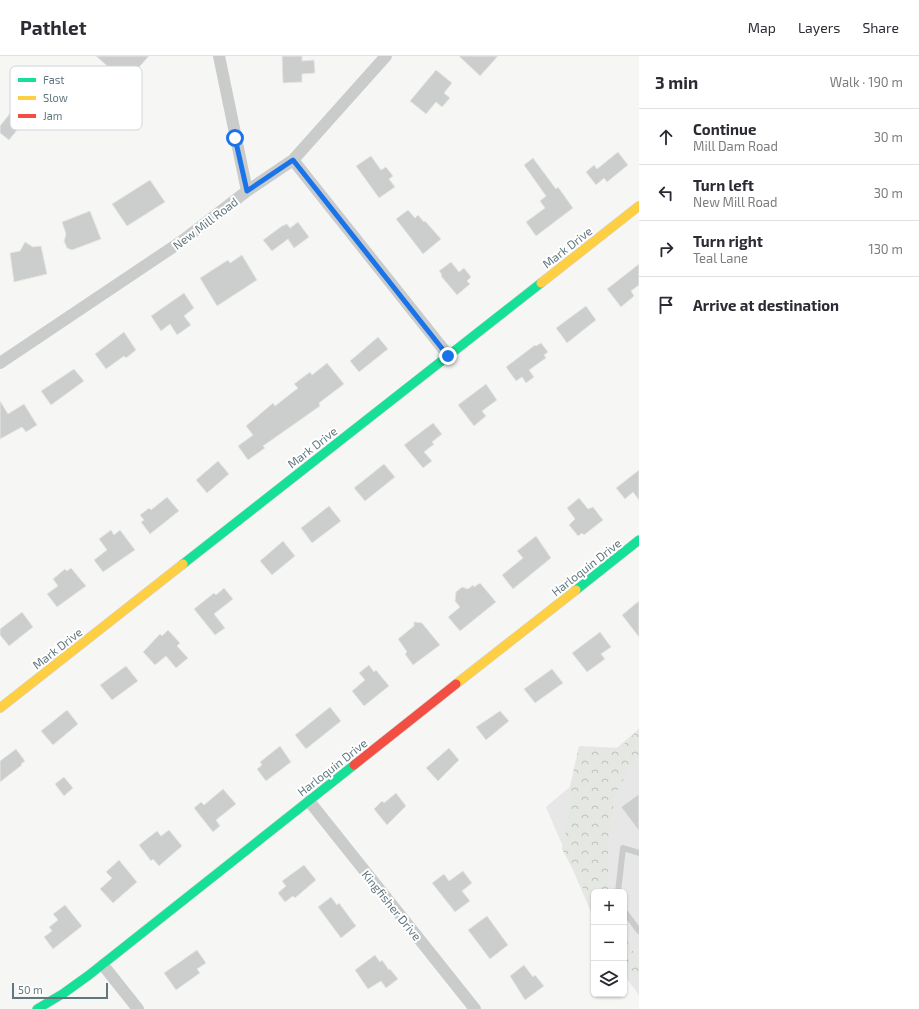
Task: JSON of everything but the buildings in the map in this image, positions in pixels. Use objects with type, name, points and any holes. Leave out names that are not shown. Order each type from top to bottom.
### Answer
[{"type":"street","points":[[219,56],[247,191]]},
{"type":"street","name":"New Mill Road","points":[[0,363],[182,241],[247,191],[293,160],[386,56]]},
{"type":"street","points":[[293,160],[448,356]]},
{"type":"street","name":"Mark Drive","points":[[0,708],[639,206]]},
{"type":"street","name":"Harloquin Drive","points":[[37,1009],[56,999],[103,965],[138,935],[639,540]]},
{"type":"street","name":"Kingfisher Drive","points":[[309,801],[475,1009]]},
{"type":"street","points":[[103,965],[138,1009]]},
{"type":"lane","points":[[618,889],[623,848],[639,853]]},
{"type":"lane","points":[[627,915],[639,931]]},
{"type":"shaded area","points":[[639,729],[639,995],[627,979],[627,889],[591,889],[591,912],[546,807]]},
{"type":"green space","points":[[639,729],[639,758],[636,758],[615,794],[608,846],[608,889],[591,889],[591,903],[562,849],[568,820],[570,786],[579,746],[620,748]]},
{"type":"green space","points":[[627,941],[639,962],[639,984],[627,965]]},
{"type":"traffic: fast","points":[[183,564],[541,283]]},
{"type":"traffic: fast","points":[[576,590],[639,540]]},
{"type":"traffic: fast","points":[[37,1009],[64,993],[89,975],[354,765]]},
{"type":"traffic: slow","points":[[541,283],[639,206]]},
{"type":"traffic: slow","points":[[0,708],[183,564]]},
{"type":"traffic: slow","points":[[456,684],[576,590]]},
{"type":"traffic: jam","points":[[354,765],[456,684]]},
{"type":"route","points":[[235,138],[247,191],[293,160],[448,356]]}]
